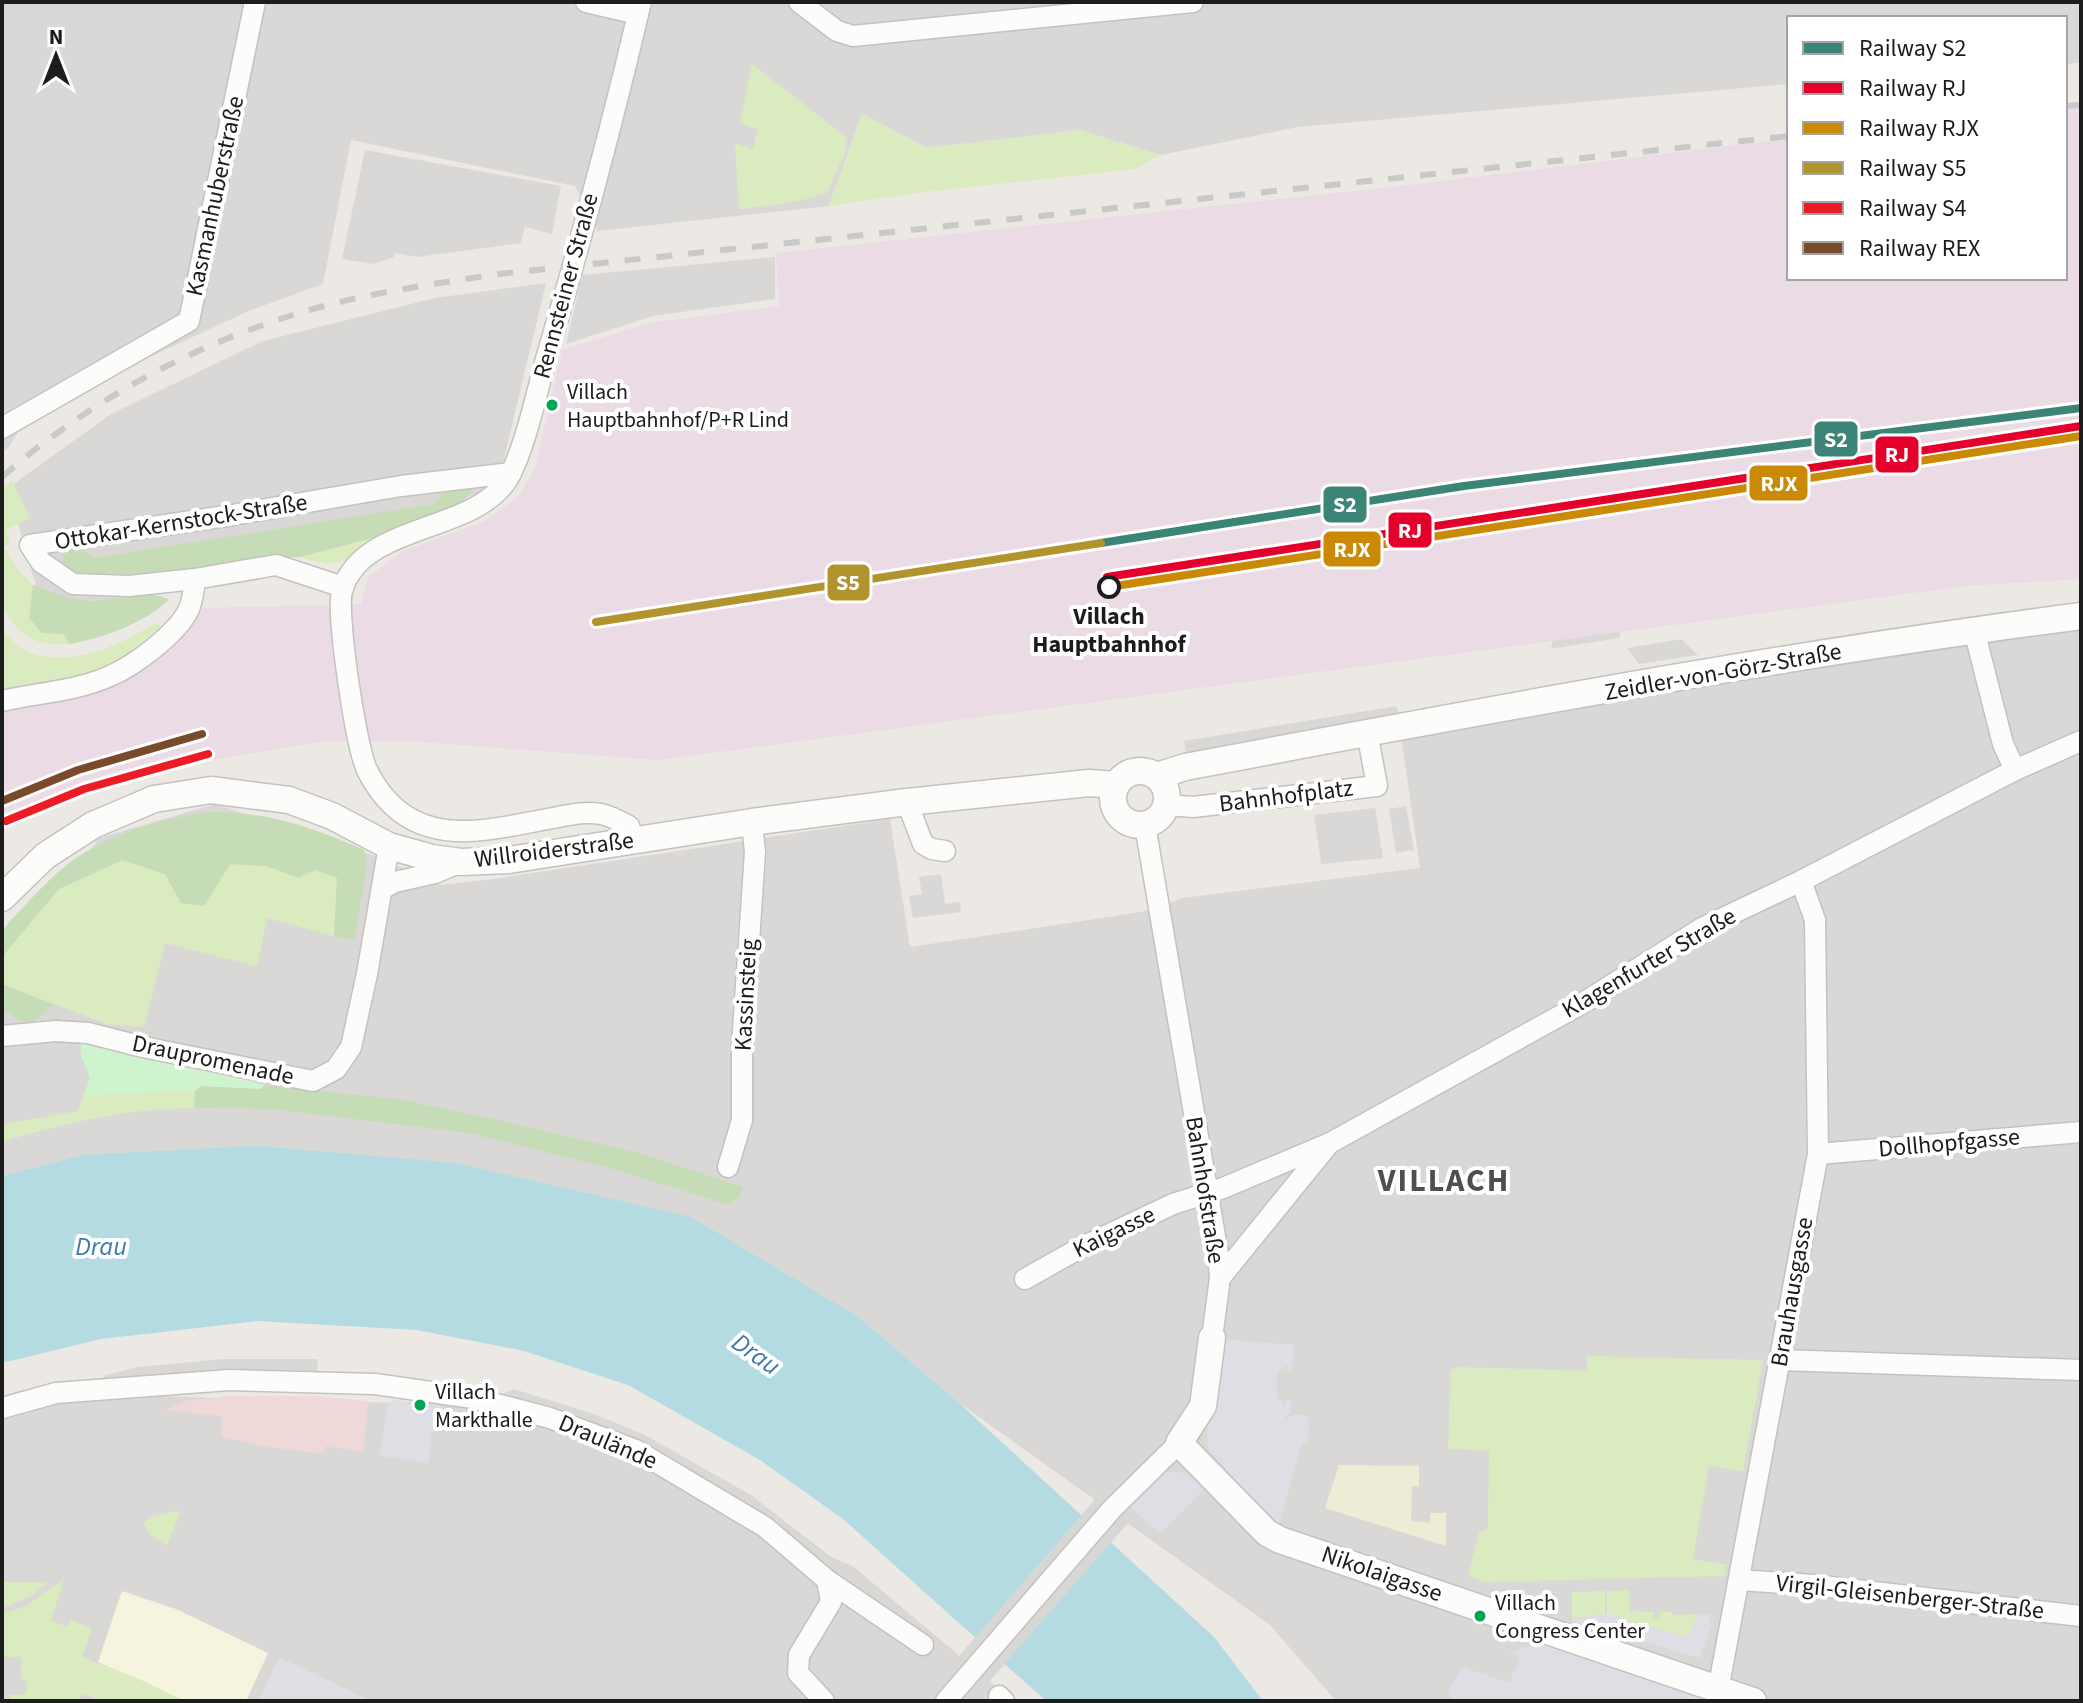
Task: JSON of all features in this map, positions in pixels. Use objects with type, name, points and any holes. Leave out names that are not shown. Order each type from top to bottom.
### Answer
[{"type":"street","name":"Kasmanhuberstraße","points":[[2,428],[189,321],[255,2]]},
{"type":"street","points":[[586,2],[639,8]]},
{"type":"street","points":[[799,2],[837,31],[853,36],[1193,2]]},
{"type":"street","name":"Rennsteiner Straße","points":[[343,587],[360,563],[373,552],[478,507],[494,496],[511,473],[556,324],[639,8]]},
{"type":"street","name":"Ottokar-Kernstock-Straße","points":[[195,579],[129,586],[73,584],[41,562],[30,545],[401,486],[511,473]]},
{"type":"street","points":[[2,701],[109,677],[162,640],[187,612],[195,579],[276,565],[343,587],[341,620],[359,741],[366,768],[380,793],[405,815],[430,827],[451,831],[479,830],[588,813],[609,816],[629,826],[634,841]]},
{"type":"street","name":"Zeidler-von-Görz-Straße","points":[[1367,732],[1974,630],[2081,616]]},
{"type":"street","points":[[1974,630],[2003,744],[2015,770]]},
{"type":"street","name":"Bahnhofplatz","points":[[907,802],[1089,783],[1116,785],[1130,772],[1140,770],[1157,776],[1185,767],[1367,732],[1377,786],[1193,807],[1167,805]]},
{"type":"street","name":"Klagenfurter Straße","points":[[1206,1192],[1233,1184],[1330,1143],[1583,1003],[1702,928],[1801,881],[2015,770],[2081,741]]},
{"type":"street","points":[[1116,785],[1113,801],[1122,818],[1133,824],[1145,825],[1162,815],[1167,805],[1168,794],[1157,776]]},
{"type":"street","name":"Willroiderstraße","points":[[2,898],[45,856],[93,825],[154,799],[211,790],[289,800],[332,816],[389,846],[461,862],[509,860],[752,822],[907,802]]},
{"type":"street","points":[[907,802],[923,844],[945,851]]},
{"type":"street","name":"Kassinsteig","points":[[728,1167],[742,1120],[743,1032],[755,852],[752,822]]},
{"type":"street","name":"Bahnhofstraße","points":[[946,1701],[971,1668],[1112,1509],[1179,1443],[1203,1406],[1220,1278],[1218,1254],[1145,825]]},
{"type":"street","name":"Draupromenade","points":[[2,1036],[56,1031],[88,1033],[313,1081],[336,1069],[351,1047],[389,846]]},
{"type":"street","points":[[382,889],[395,882],[435,873],[461,862]]},
{"type":"street","name":"Brauhausgasse","points":[[1717,1694],[1818,1154],[1815,920],[1801,881]]},
{"type":"street","name":"Dollhopfgasse","points":[[1818,1154],[2081,1132]]},
{"type":"street","name":"Klagenfurter Straße","points":[[1220,1278],[1330,1143]]},
{"type":"street","name":"Kaigasse","points":[[1025,1279],[1080,1248],[1181,1200],[1206,1192]]},
{"type":"street","points":[[1780,1360],[2081,1370]]},
{"type":"street","name":"Draulände","points":[[2,1408],[56,1393],[229,1380],[375,1384],[485,1401],[550,1418],[636,1450],[765,1527],[794,1548],[827,1580],[923,1645]]},
{"type":"street","name":"Nikolaigasse","points":[[1179,1443],[1267,1533],[1280,1540],[1717,1694],[1753,1701]]},
{"type":"street","points":[[824,1701],[798,1673],[799,1655],[831,1602],[827,1580]]},
{"type":"street","name":"Virgil-Gleisenberger-Straße","points":[[1739,1580],[1814,1585],[2081,1616]]},
{"type":"shaded area","points":[[2,2],[2081,2],[2081,62],[2067,65],[2067,16],[1787,16],[1787,84],[1298,127],[1161,155],[1080,130],[927,148],[862,114],[829,206],[598,231],[575,186],[351,140],[323,284],[251,310],[18,418],[21,428],[2,452]]},
{"type":"shaded area","name":"Villach Hauptbahnhof","points":[[2081,103],[2081,579],[1966,586],[658,760],[420,742],[324,741],[198,762],[171,772],[158,771],[72,799],[2,828],[2,711],[102,689],[154,657],[202,608],[361,604],[369,576],[404,551],[485,521],[517,498],[535,468],[562,350],[650,323],[779,306],[776,253],[1401,186],[1787,139],[1787,280],[2067,280],[2067,105]]},
{"type":"shaded area","points":[[365,150],[561,186],[552,234],[525,227],[521,243],[418,257],[395,253],[394,257],[374,264],[342,259]]},
{"type":"shaded area","points":[[775,257],[775,299],[653,316],[566,344],[582,275]]},
{"type":"shaded area","points":[[546,283],[497,488],[47,625],[8,488],[111,414],[263,341],[435,298]]},
{"type":"shaded area","points":[[2081,619],[2081,1701],[1336,1701],[1270,1625],[958,1402],[860,1318],[82,1155],[2,1176],[2,977],[99,838],[215,804],[378,857],[441,885],[890,819],[910,947],[1141,912],[1183,898],[1420,868],[1401,736]]},
{"type":"shaded area","points":[[1623,622],[1619,638],[1551,649],[1554,633]]},
{"type":"shaded area","points":[[1681,639],[1698,655],[1639,664],[1627,648]]},
{"type":"shaded area","points":[[1397,706],[1399,718],[1187,757],[1184,741]]},
{"type":"shaded area","points":[[1406,806],[1414,850],[1396,853],[1389,809]]},
{"type":"shaded area","points":[[1375,808],[1383,858],[1321,864],[1314,815]]},
{"type":"shaded area","points":[[941,874],[945,904],[960,902],[961,912],[913,918],[909,896],[922,894],[919,877]]},
{"type":"shaded area","points":[[1221,1339],[1294,1345],[1292,1371],[1287,1371],[1287,1365],[1284,1365],[1284,1370],[1277,1371],[1277,1399],[1283,1400],[1283,1406],[1286,1406],[1286,1400],[1291,1400],[1291,1412],[1285,1416],[1287,1419],[1292,1415],[1304,1415],[1309,1419],[1308,1442],[1302,1442],[1278,1527],[1208,1449],[1207,1430],[1217,1387]]},
{"type":"shaded area","points":[[223,1359],[318,1359],[317,1375],[104,1383],[103,1376],[138,1367]]},
{"type":"shaded area","points":[[514,1389],[594,1414],[645,1435],[751,1495],[830,1556],[854,1567],[1013,1701],[2,1701],[2,1413],[64,1393],[131,1395],[163,1392],[163,1396],[213,1398],[310,1396],[451,1405],[504,1412],[621,1453],[768,1525],[639,1442],[499,1395]]},
{"type":"shaded area","points":[[230,1396],[310,1396],[368,1401],[363,1452],[325,1446],[324,1454],[262,1446],[221,1436],[222,1416],[165,1410],[185,1401]]},
{"type":"shaded area","points":[[393,1400],[441,1405],[436,1431],[431,1432],[429,1463],[380,1456],[387,1408]]},
{"type":"shaded area","points":[[1339,1465],[1419,1466],[1419,1486],[1412,1486],[1411,1521],[1430,1523],[1430,1513],[1446,1513],[1446,1546],[1325,1508]]},
{"type":"shaded area","points":[[1166,1472],[1187,1473],[1204,1489],[1160,1534],[1129,1506]]},
{"type":"shaded area","points":[[122,1591],[176,1609],[268,1653],[246,1701],[185,1701],[98,1662]]},
{"type":"shaded area","points":[[1711,1613],[1708,1622],[1713,1623],[1699,1658],[1570,1620],[1607,1614],[1688,1637],[1698,1614]]},
{"type":"shaded area","points":[[1549,1641],[1700,1691],[1705,1701],[1456,1701],[1447,1693],[1463,1667],[1510,1681],[1520,1657],[1509,1652]]},
{"type":"shaded area","points":[[279,1657],[338,1685],[371,1701],[259,1701]]},
{"type":"green space","points":[[752,64],[846,137],[846,150],[827,193],[795,202],[739,209],[735,143],[753,149],[758,130],[740,123]]},
{"type":"green space","points":[[862,114],[927,148],[1080,130],[1161,155],[1135,169],[924,192],[829,206]]},
{"type":"green space","points":[[12,481],[30,518],[6,530],[11,543],[4,547],[16,567],[33,585],[29,618],[64,634],[69,644],[47,644],[29,637],[14,625],[2,605],[2,490]]},
{"type":"green space","points":[[473,483],[470,495],[460,504],[384,535],[300,557],[262,558],[137,578],[81,578],[65,569],[63,561],[66,548],[76,546],[94,558],[434,504],[448,486]]},
{"type":"green space","points":[[384,535],[345,560],[326,563],[300,557]]},
{"type":"green space","points":[[33,585],[88,601],[142,595],[162,596],[169,600],[122,629],[69,644],[64,634],[42,633],[29,618]]},
{"type":"green space","points":[[155,623],[161,626],[119,661],[91,673],[2,694],[2,629],[17,645],[35,654],[55,658],[97,651]]},
{"type":"green space","points":[[209,812],[289,822],[364,850],[367,865],[354,940],[334,936],[337,878],[315,870],[299,878],[267,866],[230,864],[204,906],[181,903],[165,874],[122,860],[59,889],[2,957],[2,933],[9,922],[76,858],[140,828]]},
{"type":"green space","points":[[122,860],[165,874],[181,903],[230,864],[267,866],[299,878],[315,870],[337,878],[334,936],[267,918],[257,966],[165,943],[144,1027],[107,1024],[2,984],[2,957],[59,889]]},
{"type":"green space","points":[[2,984],[53,1005],[30,1025],[2,1010]]},
{"type":"green space","points":[[81,1043],[201,1086],[195,1091],[194,1108],[97,1118],[2,1142],[2,1124],[78,1111],[90,1078],[81,1055]]},
{"type":"green space","points":[[81,1043],[265,1085],[261,1089],[201,1086],[194,1091],[84,1095],[90,1078],[81,1055]]},
{"type":"green space","points":[[265,1085],[404,1100],[489,1118],[639,1153],[743,1187],[739,1197],[728,1205],[617,1170],[469,1133],[271,1109],[194,1108],[195,1091],[201,1086],[261,1089]]},
{"type":"green space","points":[[1587,1356],[1763,1360],[1743,1471],[1709,1466],[1693,1559],[1727,1565],[1725,1576],[1486,1582],[1468,1576],[1479,1533],[1488,1528],[1489,1451],[1448,1449],[1451,1370],[1458,1367],[1587,1371]]},
{"type":"green space","points":[[180,1512],[167,1546],[148,1533],[144,1523],[151,1517]]},
{"type":"green space","points":[[64,1579],[51,1621],[68,1627],[70,1620],[92,1628],[82,1657],[185,1701],[102,1701],[82,1693],[79,1698],[86,1701],[10,1701],[10,1695],[26,1694],[27,1681],[21,1679],[21,1657],[2,1657],[2,1614],[24,1607]]},
{"type":"green space","points":[[2,1582],[48,1582],[32,1596],[2,1608]]},
{"type":"green space","points":[[1629,1590],[1630,1611],[1654,1612],[1653,1617],[1658,1619],[1660,1612],[1698,1614],[1688,1637],[1607,1614],[1607,1591]]},
{"type":"green space","points":[[1605,1591],[1605,1614],[1572,1619],[1572,1592]]},
{"type":"water","name":"Drau","points":[[258,1146],[456,1163],[691,1217],[860,1318],[958,1402],[1214,1637],[1263,1701],[1046,1701],[843,1519],[760,1460],[628,1385],[524,1351],[417,1330],[258,1321],[101,1339],[2,1363],[2,1176],[82,1155]]},
{"type":"pier","points":[[1097,1497],[1128,1523],[988,1683],[958,1657]]},
{"type":"railway","points":[[2067,106],[2081,105]]},
{"type":"railway","points":[[2,477],[74,421],[153,373],[280,319],[389,292],[499,274],[1787,136]]},
{"type":"rail line","name":"S2","points":[[1101,543],[1464,486],[2081,408]]},
{"type":"rail line","name":"RJ","points":[[1107,577],[2081,426]]},
{"type":"rail line","name":"RJX","points":[[1109,587],[2081,436]]},
{"type":"rail line","name":"S5","points":[[596,622],[1101,543]]},
{"type":"rail line","name":"REX","points":[[2,801],[78,770],[202,734]]},
{"type":"rail line","name":"S4","points":[[6,821],[84,789],[208,754]]},
{"type":"place","name":"Villach Hauptbahnhof/P+R Lind","points":[[552,405]]},
{"type":"place","name":"Villach Hauptbahnhof","points":[[1109,587]]},
{"type":"place","name":"Villach Markthalle","points":[[420,1405]]},
{"type":"place","name":"Villach Congress Center","points":[[1480,1616]]},
{"type":"district","name":"VILLACH","points":[[1444,1181]]}]
